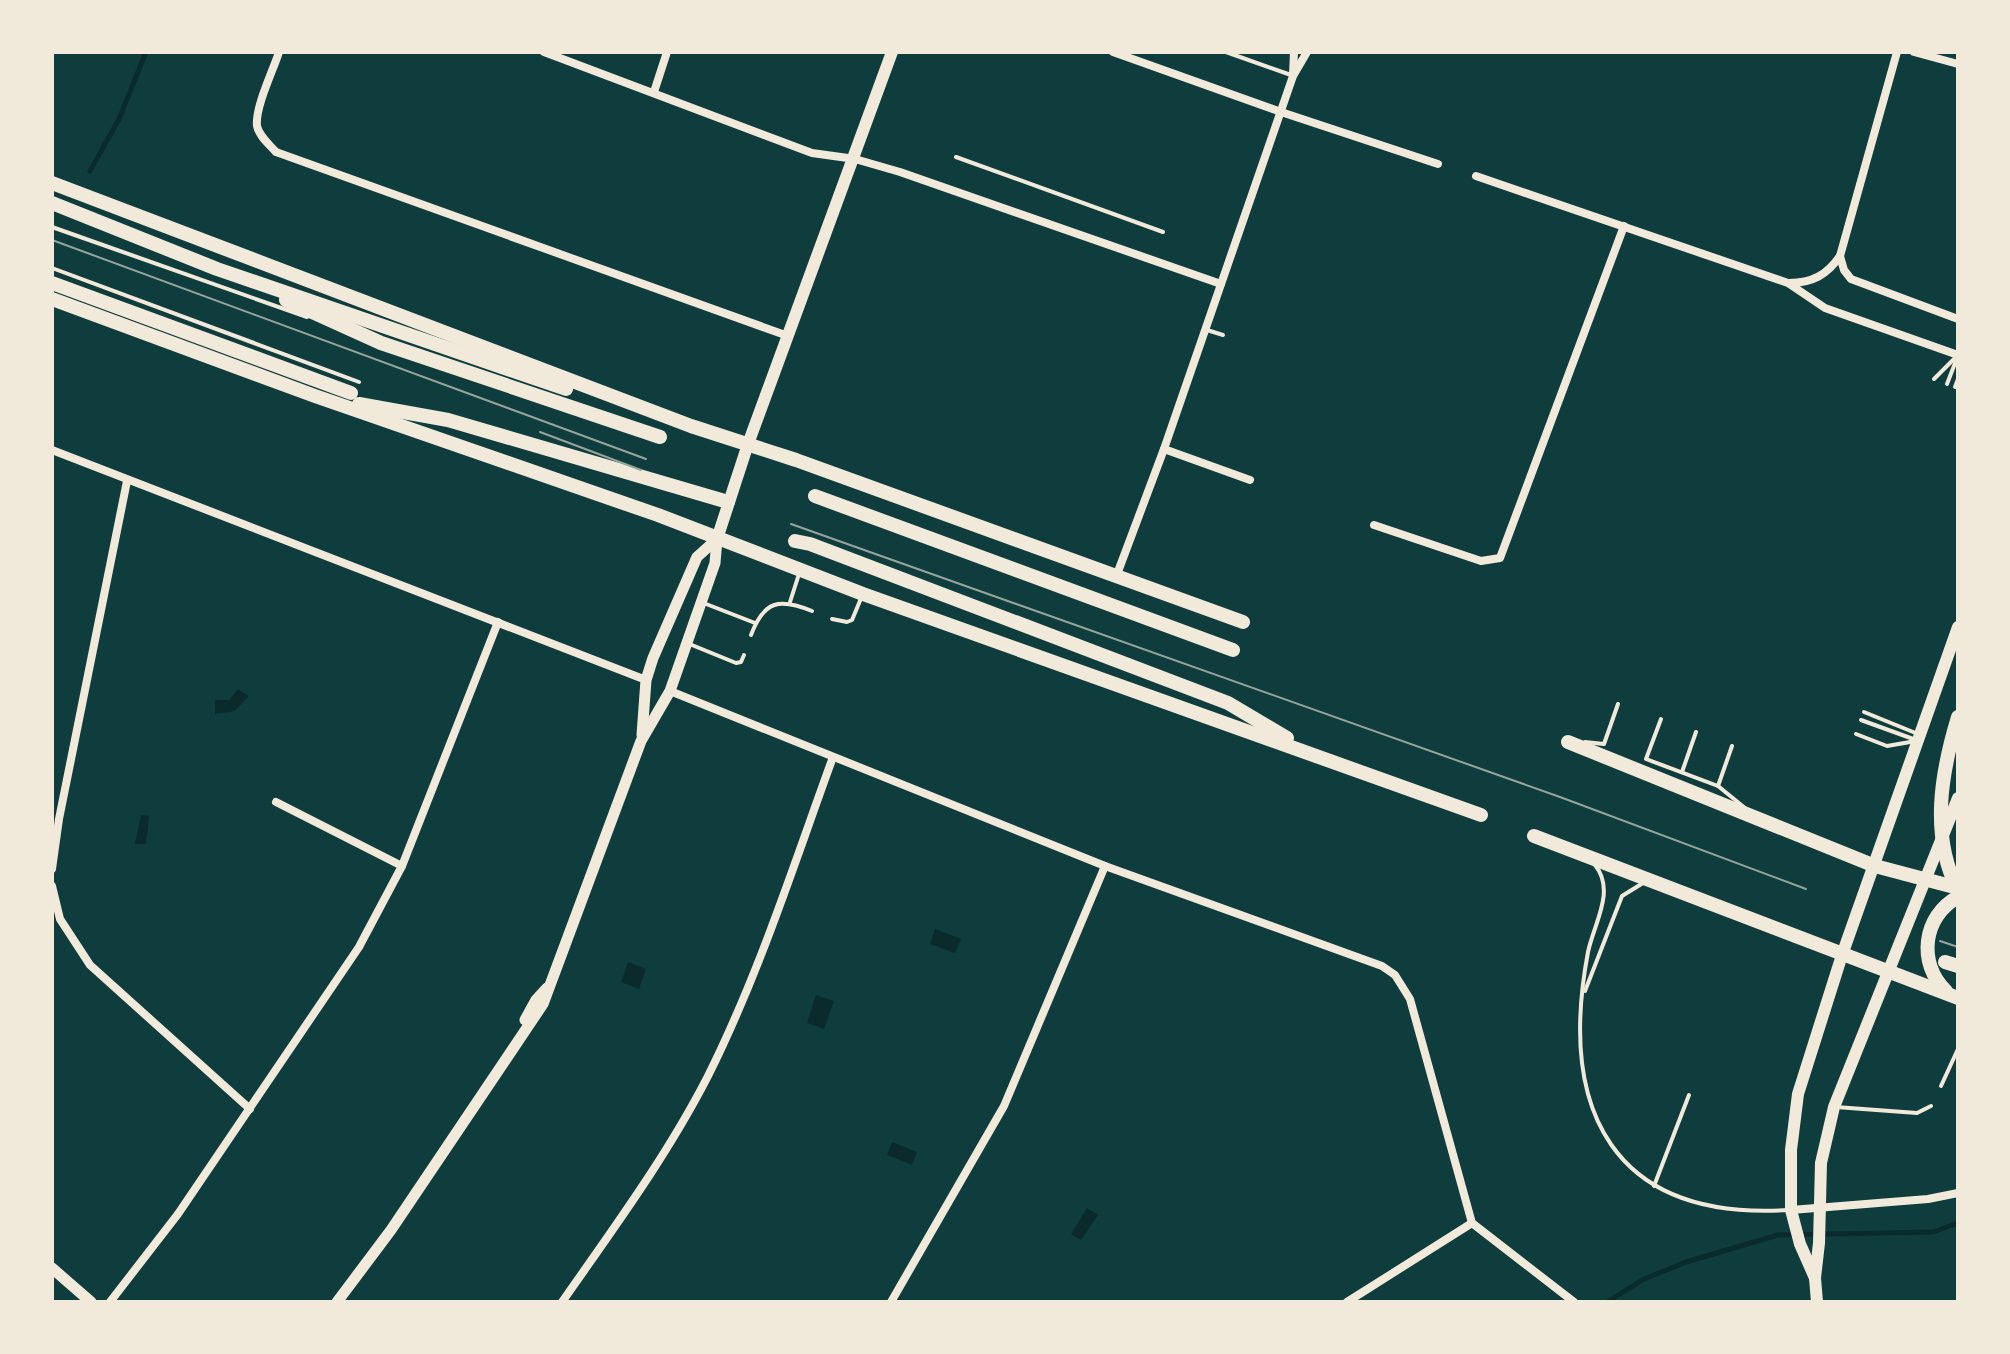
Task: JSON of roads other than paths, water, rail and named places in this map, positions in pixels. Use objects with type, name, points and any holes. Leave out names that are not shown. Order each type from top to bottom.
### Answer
[{"type":"highway","points":[[52,183],[662,415],[1243,622]]},
{"type":"highway","points":[[52,203],[217,269],[381,343],[660,437]]},
{"type":"highway","points":[[217,269],[574,391]]},
{"type":"highway","points":[[52,283],[355,387]]},
{"type":"highway","points":[[52,299],[315,396],[658,515],[863,594],[1481,815]]},
{"type":"highway","points":[[315,396],[448,420],[728,502]]},
{"type":"highway","points":[[815,496],[1233,650]]},
{"type":"highway","points":[[795,541],[810,544],[1228,703],[1319,756]]},
{"type":"highway","points":[[1958,717],[1943,770],[1941,805],[1944,852],[1958,889]]},
{"type":"highway","points":[[1568,742],[1875,866],[1958,889]]},
{"type":"highway","points":[[1534,836],[1954,996]]},
{"type":"highway","points":[[1954,996],[1942,987],[1930,968],[1927,947],[1936,916],[1958,897]]},
{"type":"main road","points":[[717,539],[748,444],[892,52]]},
{"type":"main road","points":[[1815,1278],[1800,1244],[1791,1210],[1792,1128],[1798,1094],[1842,955],[1958,627]]},
{"type":"main road","points":[[1817,1302],[1815,1278],[1823,1145],[1834,1107],[1958,798]]},
{"type":"street","points":[[279,52],[259,110],[257,127],[276,152],[788,336]]},
{"type":"street","points":[[544,52],[812,153],[855,159],[952,189],[1221,284]]},
{"type":"street","points":[[654,92],[667,52]]},
{"type":"street","points":[[1113,52],[1438,164]]},
{"type":"street","points":[[1293,76],[1294,52]]},
{"type":"street","points":[[1116,577],[1164,449],[1293,76],[1307,52]]},
{"type":"street","points":[[1788,283],[1803,283],[1818,278],[1840,256],[1897,52]]},
{"type":"street","points":[[1914,52],[1958,64]]},
{"type":"street","points":[[1476,176],[1788,283],[1825,308],[1958,355]]},
{"type":"street","points":[[1374,525],[1481,561],[1500,558],[1624,226]]},
{"type":"street","points":[[1840,256],[1844,270],[1851,279],[1958,319]]},
{"type":"street","points":[[1164,449],[1250,480]]},
{"type":"street","points":[[52,450],[646,680]]},
{"type":"street","points":[[52,869],[59,819],[127,481]]},
{"type":"street","points":[[337,1302],[391,1230],[512,1048],[536,1000],[547,988],[641,741],[670,691],[715,563],[717,539]]},
{"type":"street","points":[[641,741],[646,680],[697,557],[717,539]]},
{"type":"street","points":[[110,1302],[178,1214],[359,947],[402,866],[498,622]]},
{"type":"street","points":[[670,691],[1105,866],[1382,966],[1395,975],[1410,999],[1472,1223],[1574,1302]]},
{"type":"street","points":[[562,1302],[646,1182],[707,1077],[751,980],[833,757]]},
{"type":"street","points":[[276,802],[402,866]]},
{"type":"street","points":[[891,1302],[1004,1106],[1105,866]]},
{"type":"street","points":[[52,886],[60,919],[90,965],[250,1109]]},
{"type":"street","points":[[1791,1210],[1928,1199],[1958,1193]]},
{"type":"street","points":[[1347,1302],[1472,1223]]},
{"type":"street","points":[[52,1268],[91,1302]]},
{"type":"lane","points":[[1226,52],[1293,76]]},
{"type":"lane","points":[[956,157],[1163,232]]},
{"type":"lane","points":[[52,227],[381,343]]},
{"type":"lane","points":[[52,268],[355,387]]},
{"type":"lane","points":[[1205,329],[1223,335]]},
{"type":"lane","points":[[1934,379],[1958,355]]},
{"type":"lane","points":[[1947,384],[1958,355]]},
{"type":"lane","points":[[1955,387],[1958,379]]},
{"type":"lane","points":[[790,602],[800,570]]},
{"type":"lane","points":[[832,619],[843,622],[852,620],[863,594]]},
{"type":"lane","points":[[700,602],[755,623]]},
{"type":"lane","points":[[751,635],[755,623],[771,606],[790,602],[812,611]]},
{"type":"lane","points":[[686,643],[736,663],[741,662],[744,655]]},
{"type":"lane","points":[[1568,742],[1604,744],[1618,704]]},
{"type":"lane","points":[[1864,712],[1919,738]]},
{"type":"lane","points":[[1661,719],[1646,759],[1718,786],[1759,818]]},
{"type":"lane","points":[[1861,720],[1919,738]]},
{"type":"lane","points":[[1682,772],[1696,732]]},
{"type":"lane","points":[[1856,734],[1887,746],[1919,738]]},
{"type":"lane","points":[[1718,786],[1732,746]]},
{"type":"lane","points":[[1588,857],[1600,872],[1606,889],[1588,951],[1579,1020],[1580,1057],[1591,1109],[1603,1133],[1636,1172],[1676,1197],[1729,1211],[1791,1210]]},
{"type":"lane","points":[[1583,997],[1622,896],[1634,886],[1649,881]]},
{"type":"lane","points":[[1941,1086],[1958,1049]]},
{"type":"lane","points":[[1654,1186],[1689,1095]]},
{"type":"lane","points":[[1834,1107],[1917,1113],[1931,1106]]},
{"type":"water","points":[[238,689],[249,696],[235,711],[215,714],[215,700],[229,700]]},
{"type":"water","points":[[141,815],[149,816],[146,844],[135,844]]},
{"type":"water","points":[[935,929],[961,939],[955,953],[930,944]]},
{"type":"water","points":[[628,962],[646,969],[639,989],[621,982]]},
{"type":"water","points":[[816,995],[834,1001],[824,1029],[807,1023]]},
{"type":"water","points":[[892,1142],[917,1152],[912,1165],[887,1155]]},
{"type":"water","points":[[1087,1208],[1098,1215],[1081,1240],[1071,1234]]},
{"type":"waterway","points":[[90,171],[119,119],[146,52]]},
{"type":"waterway","points":[[1607,1302],[1644,1279],[1686,1262],[1778,1235],[1933,1232],[1958,1223]]},
{"type":"tram line","points":[[52,240],[646,459]]},
{"type":"tram line","points":[[540,432],[641,470]]},
{"type":"tram line","points":[[791,524],[1560,797],[1806,889]]},
{"type":"tram line","points":[[1940,941],[1958,947]]}]
